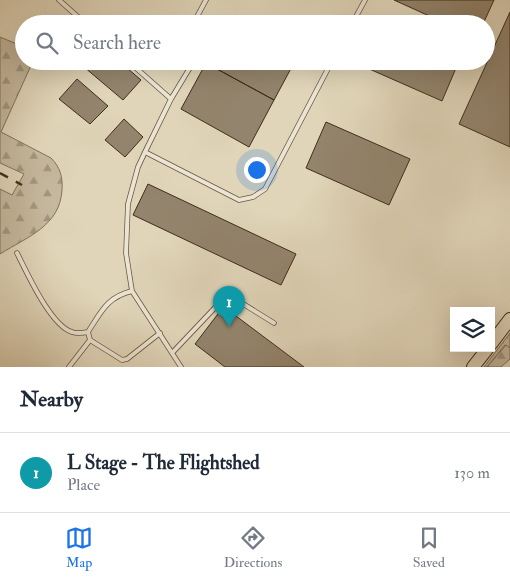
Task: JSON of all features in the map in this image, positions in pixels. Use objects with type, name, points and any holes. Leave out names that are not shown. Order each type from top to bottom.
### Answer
[{"type":"highway","points":[[495,339],[510,319]]},
{"type":"highway","points":[[473,367],[485,352]]},
{"type":"lane","points":[[59,0],[76,15]]},
{"type":"lane","points":[[198,15],[206,0]]},
{"type":"lane","points":[[356,15],[364,0]]},
{"type":"lane","points":[[138,70],[171,99]]},
{"type":"lane","points":[[182,367],[132,291],[126,253],[128,204],[138,167],[171,99],[189,70]]},
{"type":"lane","points":[[145,152],[239,200],[253,197],[265,189],[327,70]]},
{"type":"lane","points":[[16,253],[50,313],[59,324],[71,332],[88,332]]},
{"type":"lane","points":[[132,291],[120,294],[106,304],[88,332],[90,340],[122,360],[127,359],[160,333]]},
{"type":"lane","points":[[173,352],[226,296],[232,297],[274,323]]},
{"type":"lane","points":[[69,367],[90,340]]},
{"type":"green space","points":[[0,37],[15,43],[15,70],[29,70],[1,132],[51,158],[59,169],[62,190],[60,202],[49,222],[31,236],[0,254],[0,189],[12,195],[24,174],[0,163]]},
{"type":"green space","points":[[510,333],[510,348],[505,345],[487,367],[484,367]]},
{"type":"green space","points":[[506,345],[510,348],[510,359],[501,367],[487,367]]},
{"type":"building","points":[[394,0],[494,0],[487,15],[427,15]]},
{"type":"building","points":[[510,12],[510,147],[459,124],[484,70],[495,70],[495,45]]},
{"type":"building","points":[[88,70],[129,70],[141,80],[123,100]]},
{"type":"building","points":[[202,70],[219,70],[274,100],[249,147],[181,109]]},
{"type":"building","points":[[219,70],[290,70],[274,100]]},
{"type":"building","points":[[372,70],[455,70],[442,101]]},
{"type":"building","points":[[77,79],[108,106],[90,124],[59,99]]},
{"type":"building","points":[[124,119],[143,137],[125,157],[105,140]]},
{"type":"building","points":[[326,122],[410,159],[389,205],[306,168]]},
{"type":"building","points":[[148,184],[296,254],[281,285],[133,215]]},
{"type":"building","points":[[224,306],[304,367],[225,367],[195,344]]},
{"type":"railway","points":[[0,173],[22,185]]},
{"type":"place","name":"L Stage - The Flightshed","points":[[229,327]]}]
